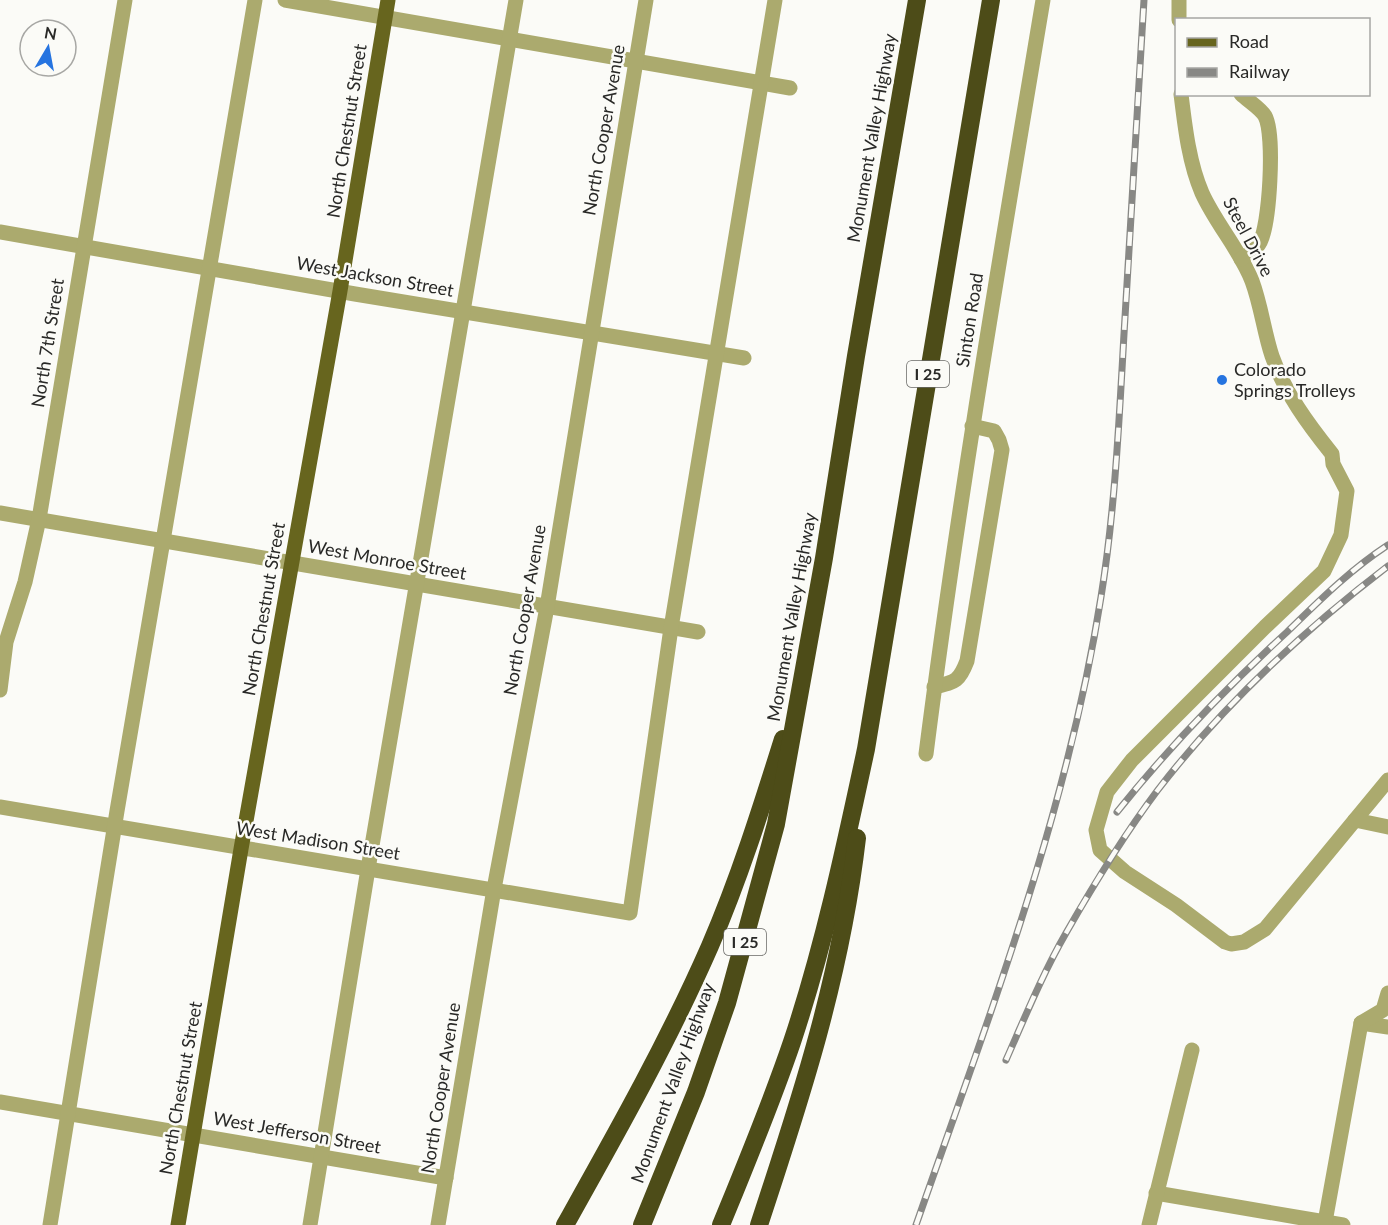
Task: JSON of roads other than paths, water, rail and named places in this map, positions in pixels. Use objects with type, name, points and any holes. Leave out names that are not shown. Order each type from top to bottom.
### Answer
[{"type":"highway","name":"Monument Valley Highway","points":[[642,1225],[712,1048],[745,941],[780,804],[917,0]]},
{"type":"highway","name":"I 25","points":[[721,1225],[767,1113],[795,1030],[832,898],[866,749],[991,0]]},
{"type":"highway","points":[[565,1225],[665,1040],[711,944],[766,792],[808,648]]},
{"type":"highway","points":[[759,1225],[801,1098],[832,984],[852,877],[866,749]]},
{"type":"main road","name":"North Chestnut Street","points":[[178,1225],[241,849],[340,291],[388,0]]},
{"type":"street","name":"North 7th Street","points":[[0,690],[6,642],[25,582],[39,519],[125,0]]},
{"type":"street","points":[[50,1225],[255,0]]},
{"type":"street","points":[[285,0],[332,4],[386,17],[790,88]]},
{"type":"street","points":[[310,1225],[368,869],[516,0]]},
{"type":"street","name":"North Cooper Avenue","points":[[438,1225],[494,889],[547,607],[646,0]]},
{"type":"street","points":[[671,628],[775,0]]},
{"type":"street","name":"Sinton Road","points":[[926,754],[972,426],[1043,0]]},
{"type":"street","points":[[1179,0],[1179,18]]},
{"type":"street","name":"Steel Drive","points":[[1181,96],[1192,162],[1202,192],[1221,230],[1241,259],[1252,281],[1272,355],[1286,388],[1293,402],[1332,454],[1333,464],[1347,491],[1341,535],[1323,571],[1214,676],[1132,760],[1107,792],[1096,830],[1100,850],[1125,872],[1176,905],[1225,942],[1238,944],[1256,936],[1264,929],[1388,780]]},
{"type":"street","points":[[1241,259],[1259,244],[1267,219],[1271,148],[1270,128],[1264,115],[1243,96]]},
{"type":"street","name":"West Jackson Street","points":[[0,232],[590,334],[744,358]]},
{"type":"street","points":[[934,687],[954,682],[962,675],[967,661],[1002,450],[993,431],[972,426]]},
{"type":"street","name":"West Monroe Street","points":[[0,513],[698,632]]},
{"type":"street","name":"West Madison Street","points":[[0,807],[630,913],[671,628]]},
{"type":"street","points":[[1356,820],[1388,827]]},
{"type":"street","points":[[1325,1222],[1361,1023],[1383,1010],[1388,993]]},
{"type":"street","points":[[1361,1023],[1388,1027]]},
{"type":"street","points":[[1149,1225],[1192,1050]]},
{"type":"street","name":"West Jefferson Street","points":[[0,1102],[446,1178]]},
{"type":"street","points":[[1156,1193],[1343,1225]]},
{"type":"railway","points":[[916,1225],[1023,915],[1047,837],[1086,678],[1106,564],[1113,499],[1144,0]]},
{"type":"railway","points":[[1117,812],[1178,741],[1242,675],[1336,586],[1388,545]]},
{"type":"railway","points":[[1006,1060],[1042,979],[1066,933],[1110,860],[1157,791],[1182,759],[1265,671],[1325,616],[1388,566]]},
{"type":"place","name":"Colorado Springs Trolleys","points":[[1222,380]]}]
